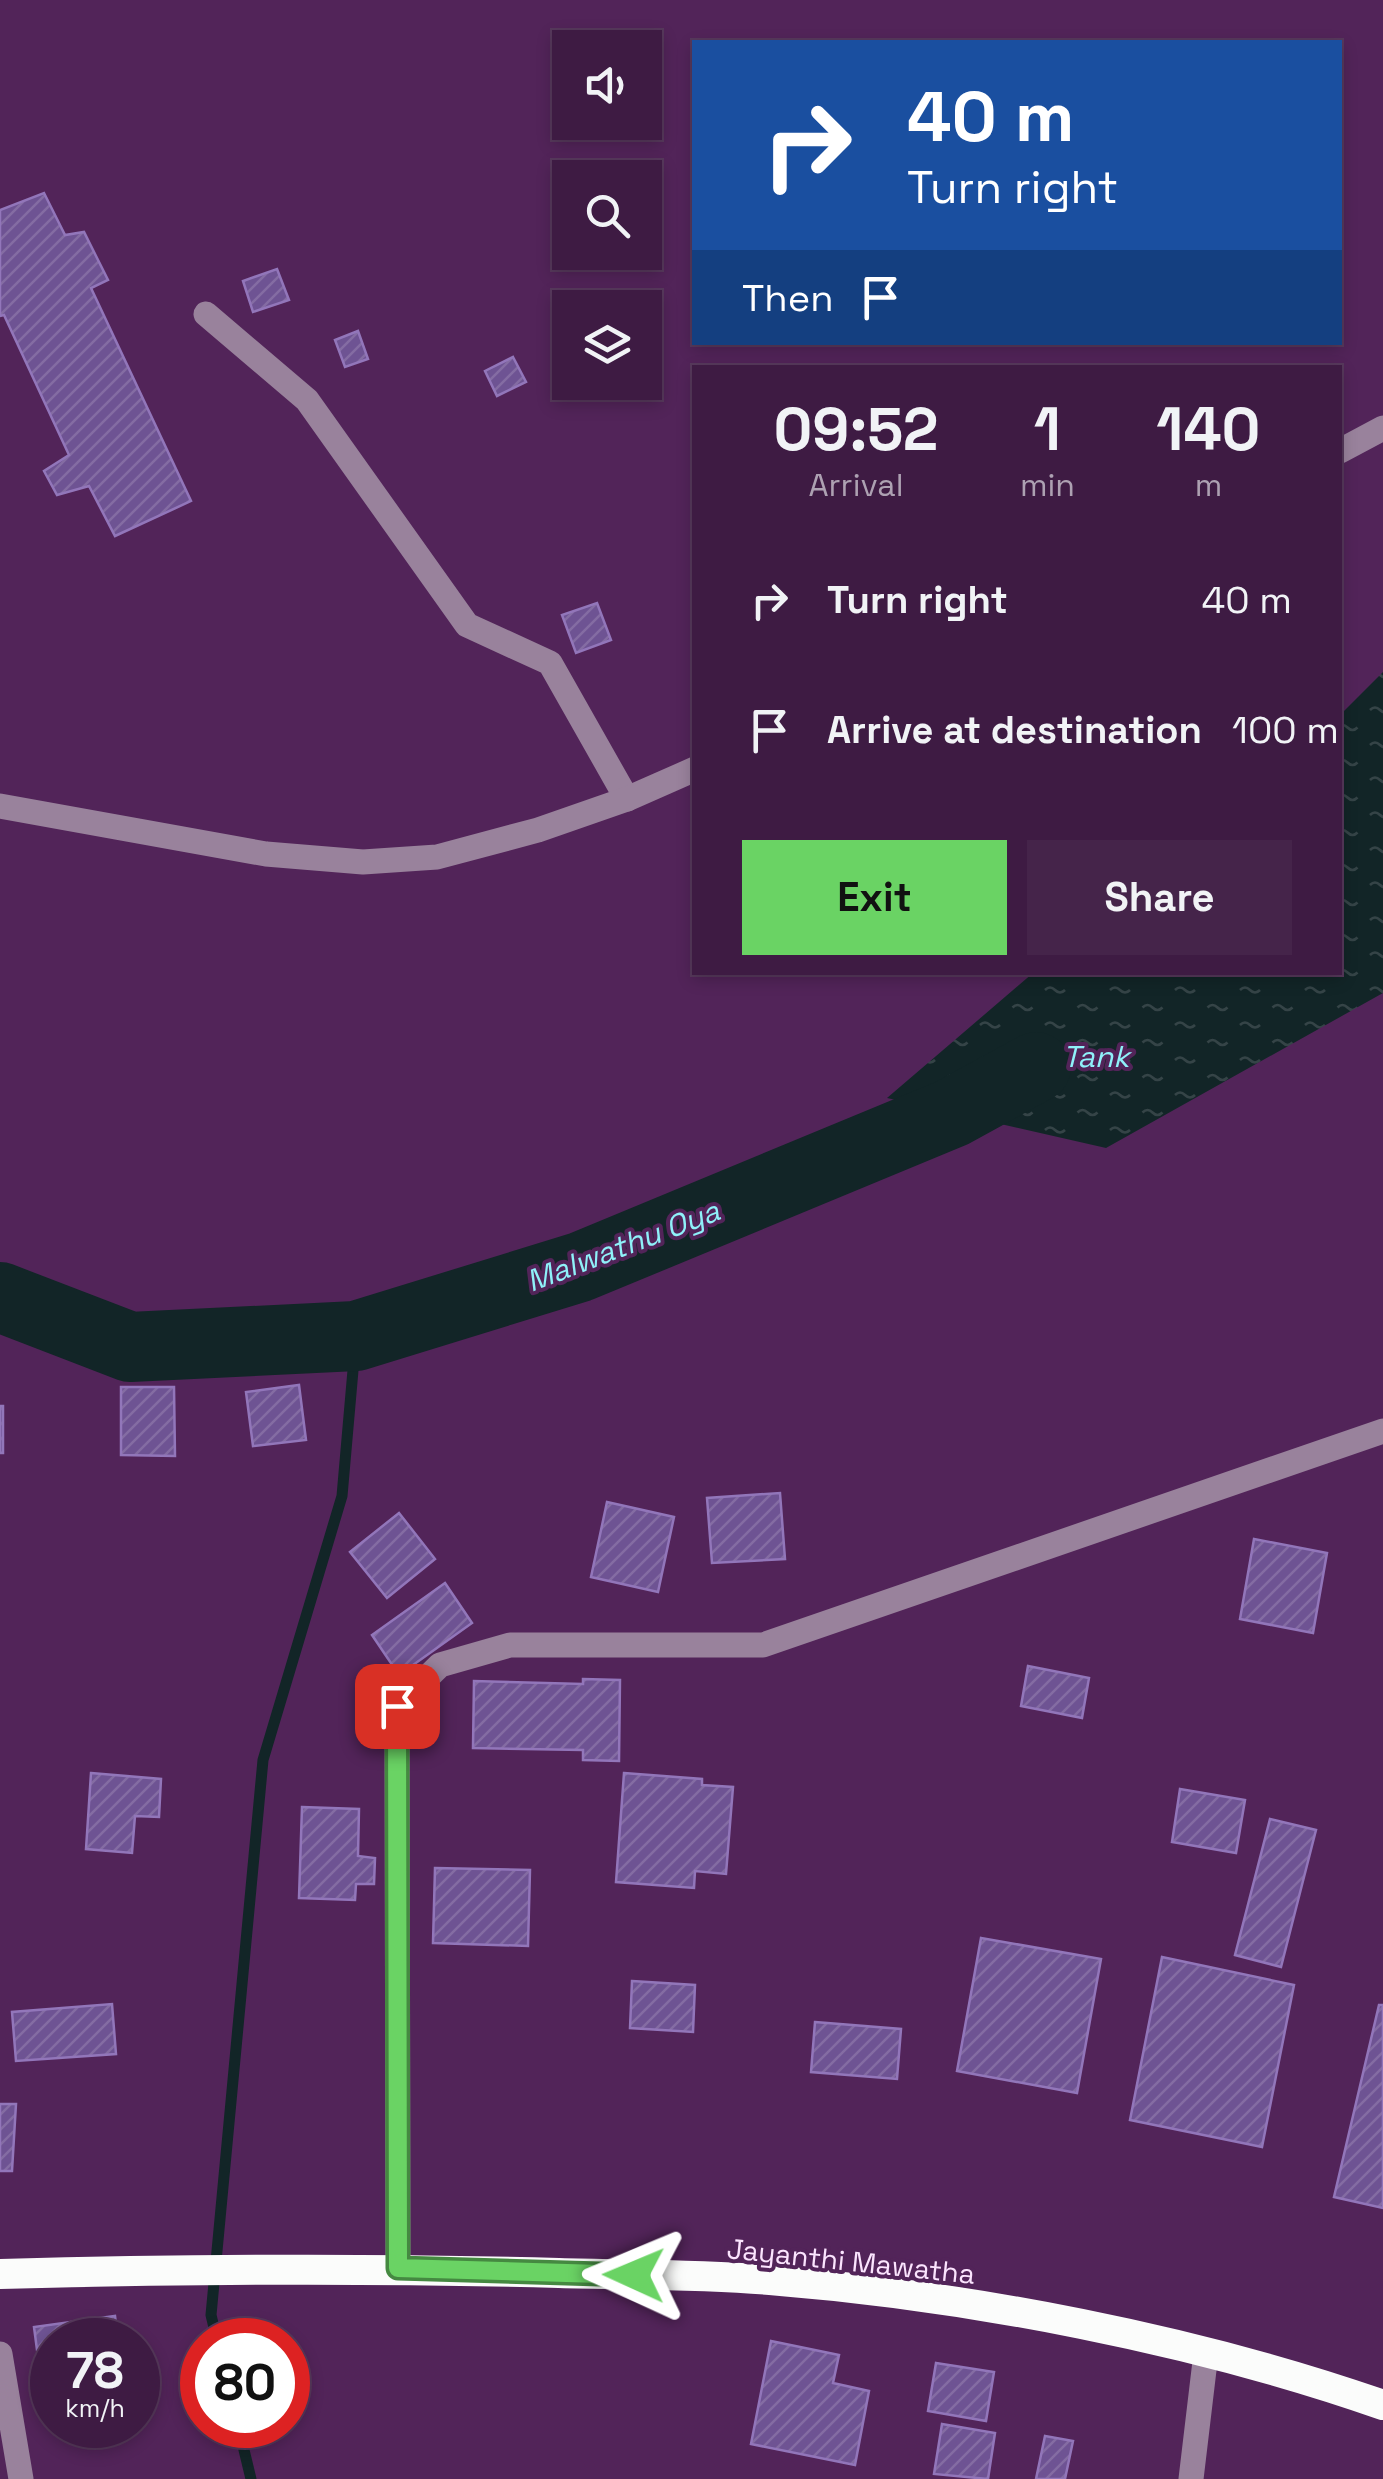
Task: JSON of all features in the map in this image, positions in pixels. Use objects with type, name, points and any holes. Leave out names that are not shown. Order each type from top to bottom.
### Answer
[{"type":"highway","name":"Jayanthi Mawatha","points":[[0,2274],[398,2268],[767,2279],[900,2293],[1054,2320],[1206,2353],[1383,2406]]},
{"type":"street","points":[[206,314],[307,400],[467,626],[550,662],[627,799]]},
{"type":"street","points":[[1342,450],[1383,428]]},
{"type":"street","points":[[0,806],[266,854],[363,862],[437,857],[538,830],[627,799],[692,770]]},
{"type":"street","points":[[398,2268],[397,1706],[440,1665],[510,1645],[762,1645],[1383,1431]]},
{"type":"street","points":[[1191,2479],[1206,2353]]},
{"type":"street","points":[[0,2354],[21,2479]]},
{"type":"water","name":"Tank","points":[[1383,672],[1383,993],[1106,1148],[887,1098],[1031,975],[1342,975],[1342,713]]},
{"type":"building","points":[[44,193],[65,235],[84,232],[108,280],[91,288],[191,501],[115,536],[89,486],[57,495],[44,471],[69,455],[4,315],[0,316],[0,210]]},
{"type":"building","points":[[277,269],[289,300],[253,312],[243,281]]},
{"type":"building","points":[[358,331],[368,359],[345,367],[335,340]]},
{"type":"building","points":[[513,357],[526,382],[497,396],[485,371]]},
{"type":"building","points":[[597,603],[611,640],[576,653],[562,615]]},
{"type":"building","points":[[299,1385],[306,1440],[253,1446],[246,1392]]},
{"type":"building","points":[[121,1387],[174,1387],[175,1456],[121,1455]]},
{"type":"building","points":[[3,1406],[3,1453],[0,1453]]},
{"type":"building","points":[[780,1493],[785,1559],[712,1563],[707,1498]]},
{"type":"building","points":[[607,1502],[674,1517],[658,1592],[591,1577]]},
{"type":"building","points":[[399,1513],[435,1559],[387,1598],[350,1552]]},
{"type":"building","points":[[1254,1539],[1327,1553],[1313,1633],[1240,1619]]},
{"type":"building","points":[[445,1583],[472,1623],[399,1675],[372,1635]]},
{"type":"building","points":[[1028,1666],[1089,1678],[1082,1718],[1021,1706]]},
{"type":"building","points":[[583,1679],[620,1680],[619,1761],[583,1760],[583,1750],[473,1748],[474,1681],[583,1684]]},
{"type":"building","points":[[91,1773],[161,1779],[159,1817],[135,1816],[132,1853],[86,1849]]},
{"type":"building","points":[[624,1773],[702,1779],[702,1785],[733,1787],[726,1874],[695,1871],[694,1888],[616,1882]]},
{"type":"building","points":[[1180,1789],[1245,1800],[1236,1853],[1172,1842]]},
{"type":"building","points":[[302,1807],[359,1809],[358,1856],[375,1858],[374,1884],[356,1884],[355,1900],[299,1898]]},
{"type":"building","points":[[1270,1819],[1316,1830],[1281,1967],[1235,1955]]},
{"type":"building","points":[[435,1868],[530,1870],[528,1946],[433,1943]]},
{"type":"building","points":[[981,1938],[1101,1959],[1077,2093],[957,2071]]},
{"type":"building","points":[[1162,1957],[1294,1985],[1262,2147],[1130,2120]]},
{"type":"building","points":[[632,1981],[695,1985],[693,2032],[630,2028]]},
{"type":"building","points":[[112,2004],[116,2054],[16,2061],[12,2012]]},
{"type":"building","points":[[1379,2005],[1383,2005],[1383,2208],[1334,2197]]},
{"type":"building","points":[[815,2022],[901,2029],[897,2079],[811,2072]]},
{"type":"building","points":[[0,2104],[16,2104],[12,2171],[0,2171]]},
{"type":"building","points":[[771,2341],[839,2355],[833,2383],[869,2391],[855,2465],[751,2444]]},
{"type":"building","points":[[936,2363],[994,2372],[986,2421],[928,2411]]},
{"type":"building","points":[[942,2424],[995,2433],[988,2479],[934,2474]]},
{"type":"building","points":[[1045,2436],[1073,2441],[1065,2479],[1036,2479]]},
{"type":"waterway","name":"Malwathu Oya","points":[[0,1297],[130,1347],[356,1336],[580,1267],[952,1113],[1036,1067]]},
{"type":"waterway","points":[[212,2318],[263,1760],[342,1496],[356,1336]]},
{"type":"waterway","points":[[244,2448],[251,2479]]},
{"type":"route","points":[[397,1706],[398,2268],[634,2275]]}]
